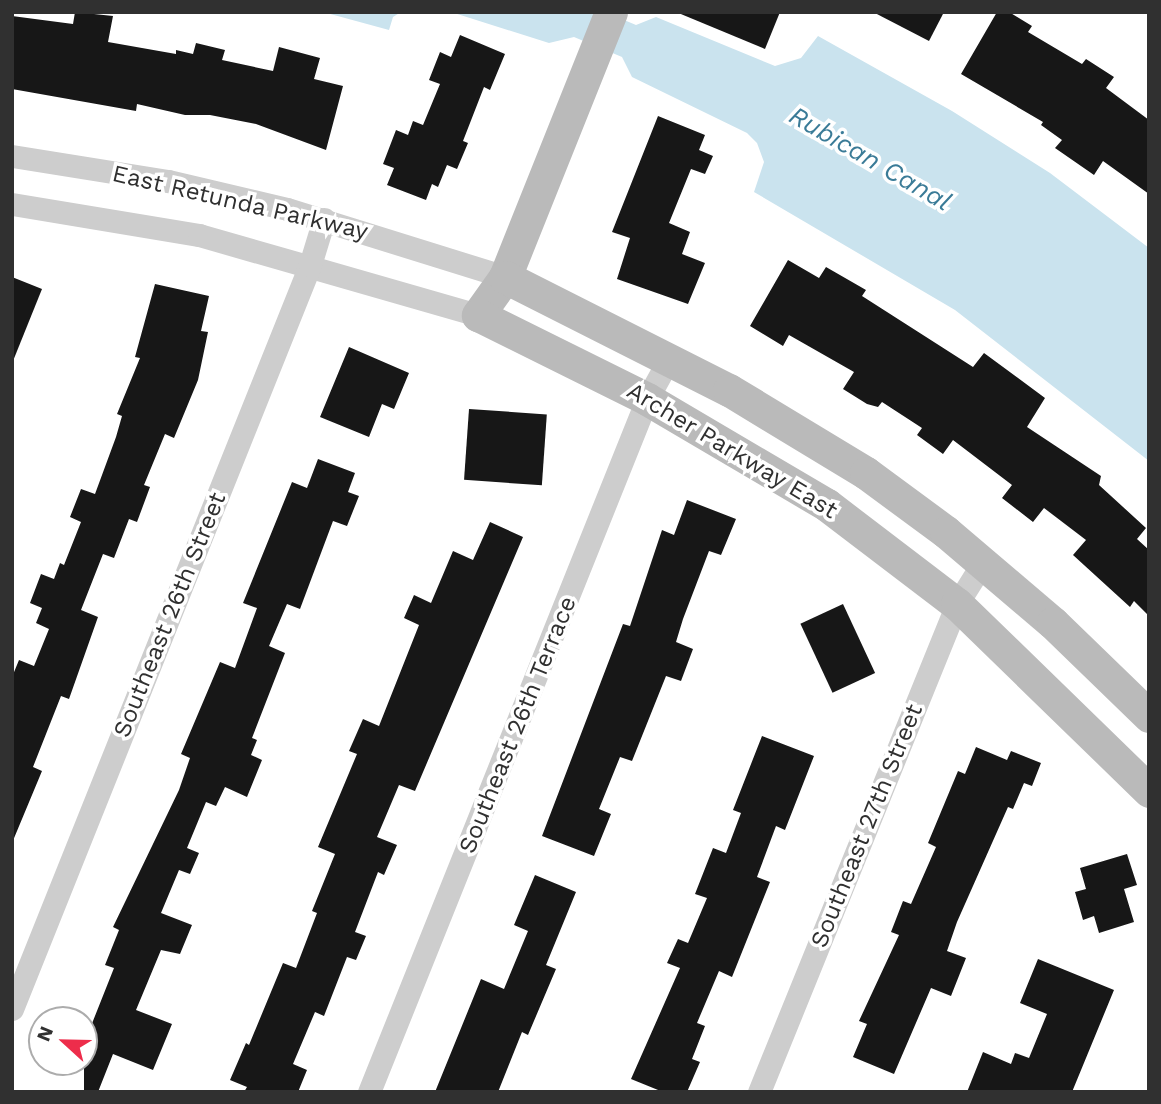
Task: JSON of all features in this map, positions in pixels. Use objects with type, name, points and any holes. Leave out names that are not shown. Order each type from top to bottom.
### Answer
[{"type":"street","points":[[478,315],[505,276],[611,12]]},
{"type":"street","name":"East Retunda Parkway","points":[[12,156],[168,181],[324,219],[505,276]]},
{"type":"street","name":"East Retunda Parkway","points":[[12,204],[199,235],[478,315]]},
{"type":"street","name":"Southeast 26th Street","points":[[12,1009],[310,265],[324,219]]},
{"type":"street","name":"Archer Parkway East","points":[[505,276],[669,359],[866,473],[982,564],[1149,716]]},
{"type":"street","name":"Archer Parkway East","points":[[478,315],[647,399],[827,505],[957,604],[1016,657],[1149,791]]},
{"type":"street","name":"Southeast 26th Terrace","points":[[369,1092],[647,399],[669,359]]},
{"type":"street","name":"Southeast 27th Street","points":[[759,1092],[957,604],[982,564]]},
{"type":"water","points":[[323,12],[401,12],[393,17],[389,30]]},
{"type":"water","name":"Rubican Canal","points":[[451,12],[605,12],[636,25],[656,17],[775,66],[801,58],[818,36],[952,111],[1050,173],[1149,248],[1149,461],[955,310],[754,192],[764,162],[757,143],[747,133],[632,77],[622,57],[574,37],[549,43]]},
{"type":"building","points":[[75,12],[113,16],[108,42],[176,54],[176,50],[193,54],[196,43],[225,50],[222,60],[273,71],[279,47],[320,58],[314,79],[343,86],[326,150],[256,124],[210,115],[185,115],[137,104],[136,111],[12,89],[12,16],[73,24]]},
{"type":"building","points":[[676,12],[780,12],[765,49]]},
{"type":"building","points":[[873,12],[944,12],[929,41]]},
{"type":"building","points":[[997,12],[1009,12],[1032,26],[1028,32],[1082,64],[1086,59],[1114,77],[1106,88],[1149,120],[1149,194],[1103,161],[1094,175],[1055,148],[1062,140],[1041,125],[1043,122],[961,74]]},
{"type":"building","points":[[460,35],[505,54],[490,90],[484,87],[463,141],[468,143],[457,169],[447,165],[438,187],[432,184],[426,200],[387,185],[394,168],[383,164],[396,130],[408,135],[413,121],[423,125],[440,84],[429,80],[440,52],[451,57]]},
{"type":"building","points":[[658,116],[705,135],[699,150],[713,156],[705,174],[691,169],[669,223],[690,232],[682,254],[705,263],[688,304],[617,279],[630,238],[612,232]]},
{"type":"building","points":[[788,260],[819,278],[826,267],[866,290],[862,296],[973,367],[984,353],[1045,398],[1027,427],[1101,476],[1099,485],[1146,528],[1137,539],[1149,550],[1149,616],[1134,601],[1130,607],[1073,555],[1086,540],[1044,508],[1033,522],[1002,498],[1012,485],[953,440],[943,454],[917,435],[922,428],[882,402],[878,407],[867,404],[843,389],[854,372],[789,335],[783,346],[750,326]]},
{"type":"building","points":[[12,277],[42,289],[13,361],[12,361]]},
{"type":"building","points":[[155,284],[209,296],[201,331],[208,332],[198,380],[174,438],[165,434],[144,485],[150,487],[137,522],[129,519],[114,558],[103,554],[81,610],[98,617],[69,699],[61,696],[33,767],[42,771],[12,843],[12,677],[19,660],[34,666],[49,629],[36,623],[42,608],[30,603],[41,574],[54,579],[60,563],[64,565],[81,522],[70,517],[81,489],[95,494],[122,416],[117,414],[140,358],[135,357]]},
{"type":"building","points":[[349,347],[409,373],[394,409],[382,404],[369,437],[320,417]]},
{"type":"building","points":[[469,409],[547,414],[542,485],[464,480]]},
{"type":"building","points":[[318,459],[355,473],[348,492],[359,496],[347,526],[333,521],[300,609],[287,604],[269,646],[285,653],[252,738],[257,740],[251,755],[262,760],[247,797],[225,787],[216,806],[206,802],[187,848],[199,853],[190,874],[179,870],[161,913],[192,925],[180,954],[161,950],[136,1010],[172,1024],[153,1070],[113,1054],[98,1092],[84,1092],[84,1076],[98,1076],[98,1008],[114,968],[105,965],[119,930],[113,927],[179,790],[190,758],[181,754],[220,662],[235,668],[257,608],[243,603],[292,482],[307,488]]},
{"type":"building","points":[[687,500],[736,519],[721,555],[709,551],[683,619],[676,642],[693,649],[681,681],[666,676],[632,761],[620,757],[599,809],[611,814],[594,856],[542,836],[623,624],[630,626],[662,530],[674,535]]},
{"type":"building","points":[[490,522],[523,537],[415,791],[399,785],[377,837],[397,845],[384,875],[378,872],[355,932],[366,936],[356,960],[347,957],[324,1016],[315,1012],[293,1064],[307,1070],[298,1092],[244,1092],[247,1087],[230,1080],[246,1043],[249,1045],[283,963],[296,968],[317,913],[312,911],[335,854],[318,847],[357,754],[349,751],[363,719],[379,726],[419,625],[404,618],[414,595],[431,603],[453,551],[473,560]]},
{"type":"building","points":[[843,604],[875,673],[833,693],[800,624]]},
{"type":"building","points":[[762,736],[814,756],[785,830],[776,826],[757,877],[770,882],[732,977],[719,971],[697,1023],[705,1026],[692,1059],[700,1062],[687,1092],[663,1092],[631,1079],[680,968],[667,963],[678,939],[688,943],[707,898],[695,894],[713,848],[726,853],[741,813],[733,810]]},
{"type":"building","points":[[976,747],[1007,760],[1011,751],[1041,763],[1032,786],[1024,783],[1013,809],[1008,807],[957,922],[947,951],[966,958],[951,996],[931,988],[894,1074],[853,1057],[867,1024],[859,1021],[899,935],[891,932],[903,901],[911,904],[936,847],[928,843],[958,771],[965,774]]},
{"type":"building","points":[[1127,854],[1137,885],[1124,889],[1134,922],[1099,933],[1094,916],[1083,920],[1075,892],[1086,889],[1080,868]]},
{"type":"building","points":[[535,875],[576,892],[546,965],[556,969],[528,1035],[522,1032],[498,1092],[435,1092],[481,979],[504,989],[528,931],[514,925]]},
{"type":"building","points":[[1038,959],[1114,990],[1072,1092],[967,1092],[983,1052],[1011,1064],[1015,1053],[1029,1058],[1047,1014],[1020,1003]]}]
